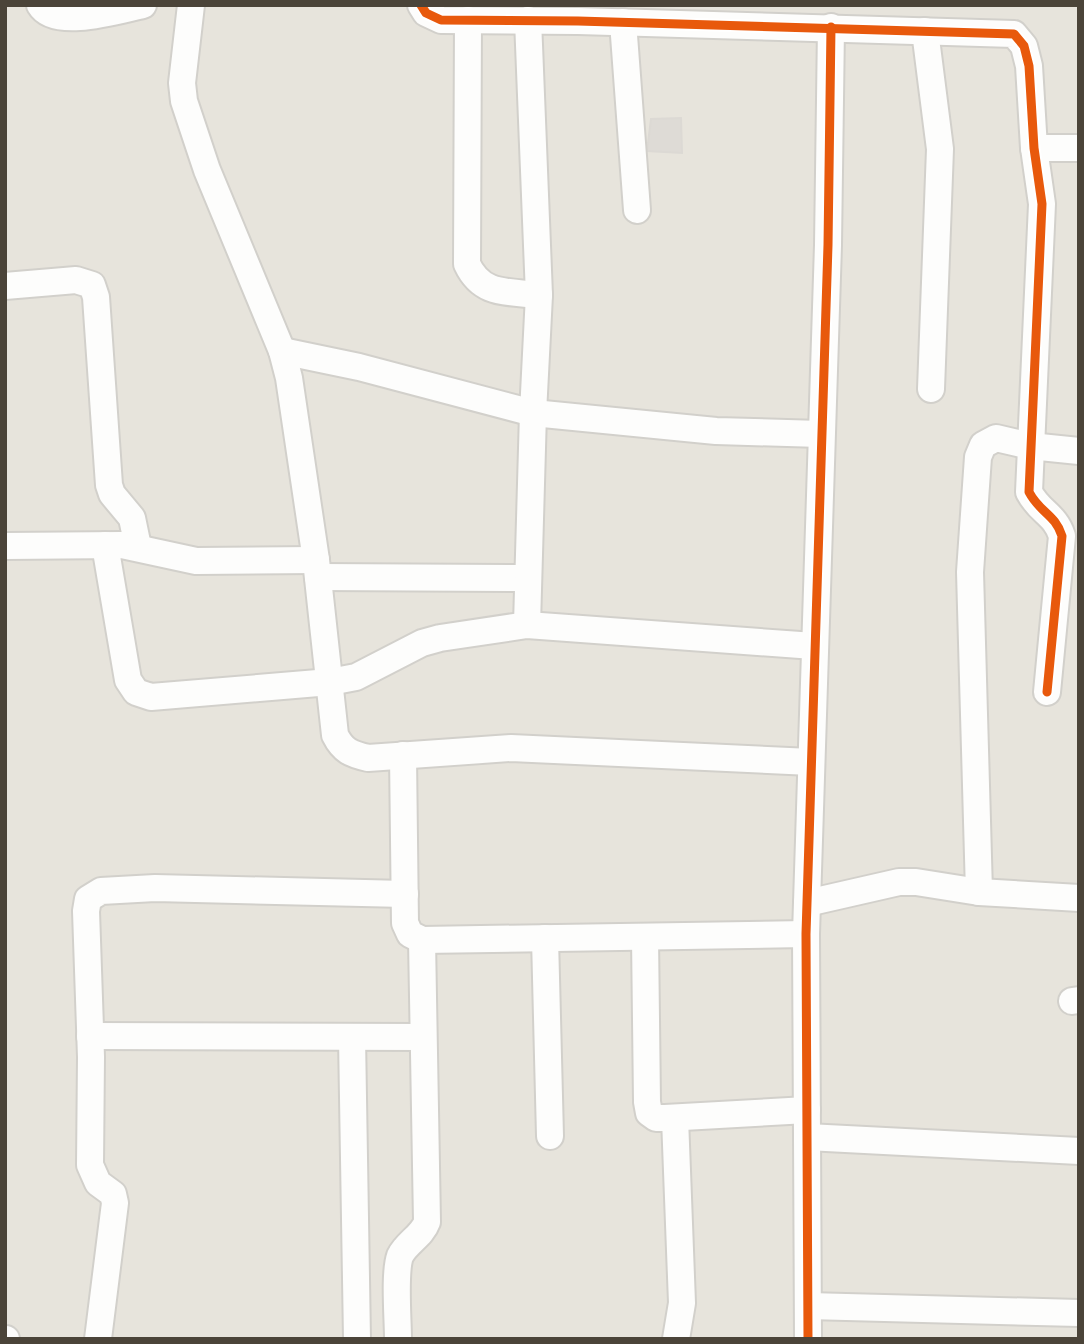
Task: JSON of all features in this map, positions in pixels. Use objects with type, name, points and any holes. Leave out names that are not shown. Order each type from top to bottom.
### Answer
[{"type":"street","points":[[40,5],[44,12],[76,18],[143,5]]},
{"type":"street","points":[[191,5],[182,83],[184,101],[206,170],[282,351],[289,378],[317,568],[335,735],[342,749],[351,755],[368,758],[511,748],[811,762]]},
{"type":"street","points":[[421,5],[426,13],[441,20],[623,22],[776,16],[831,27],[880,17],[925,31],[1014,34],[1024,46],[1029,66],[1034,148],[1042,204],[1029,492],[1035,505],[1058,523],[1062,536],[1047,692]]},
{"type":"street","points":[[468,20],[467,264],[474,278],[488,288],[539,295]]},
{"type":"street","points":[[527,625],[539,295],[528,20]]},
{"type":"street","points":[[623,22],[637,210]]},
{"type":"street","points":[[808,1339],[806,934],[828,245],[831,27]]},
{"type":"street","points":[[925,31],[940,149],[932,389]]},
{"type":"street","points":[[1034,148],[1079,148]]},
{"type":"street","points":[[5,286],[76,280],[92,285],[96,297],[109,485],[112,494],[132,518],[138,547]]},
{"type":"street","points":[[282,351],[359,367],[533,413],[716,431],[821,434]]},
{"type":"street","points":[[979,892],[970,572],[978,457],[983,445],[996,438],[1030,446],[1079,451]]},
{"type":"street","points":[[105,545],[128,680],[136,692],[151,697],[330,682],[356,677],[431,640],[527,625],[814,646]]},
{"type":"street","points":[[5,546],[138,547],[177,559],[196,561],[528,578]]},
{"type":"street","points":[[403,755],[405,923],[410,934],[422,940],[806,934]]},
{"type":"street","points":[[807,903],[898,882],[916,882],[979,892],[1079,898]]},
{"type":"street","points":[[98,1339],[115,1203],[113,1194],[99,1183],[90,1165],[88,898],[101,891],[155,888],[405,894]]},
{"type":"street","points":[[645,937],[649,1112],[656,1118],[675,1118],[807,1110]]},
{"type":"street","points":[[545,938],[550,1136]]},
{"type":"street","points":[[398,1339],[398,1271],[401,1255],[424,1231],[427,1222],[422,940]]},
{"type":"street","points":[[90,1036],[423,1037]]},
{"type":"street","points":[[352,1037],[357,1339]]},
{"type":"street","points":[[675,1118],[682,1303],[676,1339]]},
{"type":"street","points":[[807,1136],[1079,1151]]},
{"type":"street","points":[[808,1306],[1079,1312]]},
{"type":"shaded area","points":[[5,5],[1079,5],[1079,1339],[5,1339]]},
{"type":"building","points":[[681,118],[682,153],[647,151],[651,119]]},
{"type":"cycle path","points":[[421,5],[426,13],[441,20],[578,21],[1014,34],[1024,46],[1029,66],[1034,148],[1042,204],[1029,492],[1055,523],[1062,536],[1047,692]]},
{"type":"cycle path","points":[[808,1339],[806,934],[828,245],[831,27]]}]
